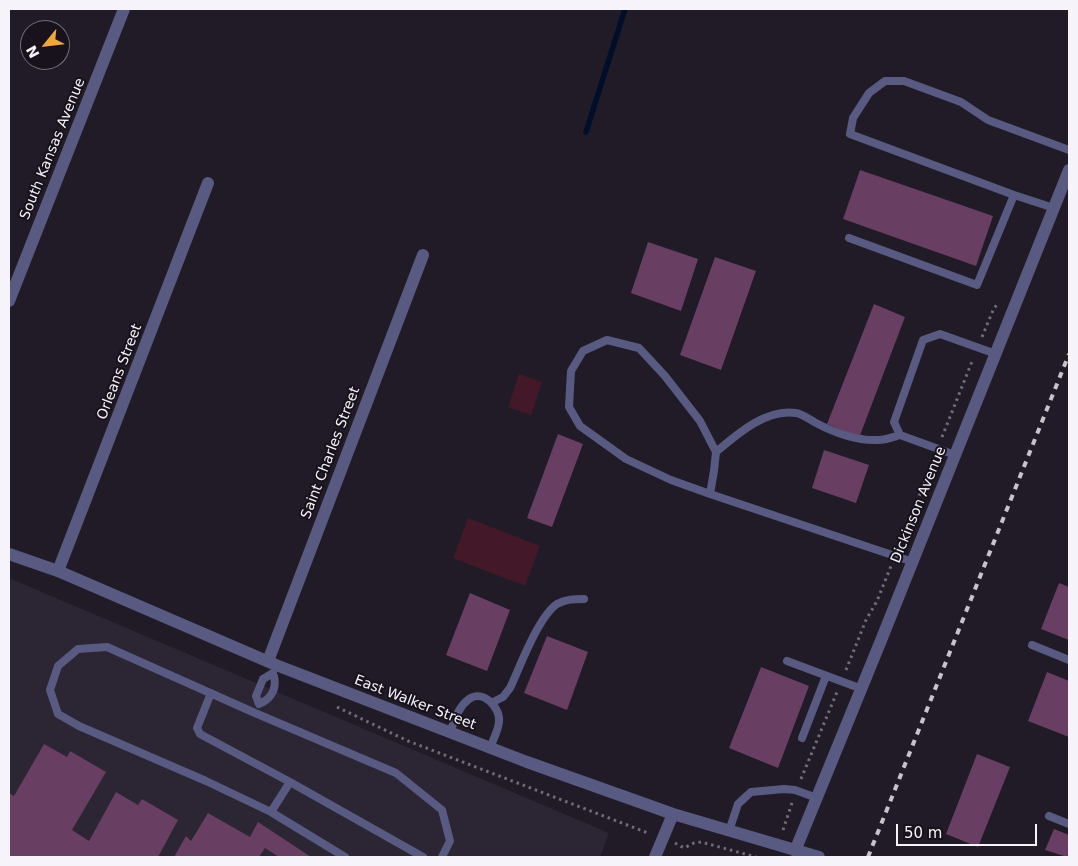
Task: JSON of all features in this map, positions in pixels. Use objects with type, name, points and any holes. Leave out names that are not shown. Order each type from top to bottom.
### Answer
[{"type":"street","name":"South Kansas Avenue","points":[[9,301],[124,9]]},
{"type":"street","name":"Dickinson Avenue","points":[[795,854],[1069,170]]},
{"type":"street","name":"Orleans Street","points":[[58,571],[208,183]]},
{"type":"street","name":"Saint Charles Street","points":[[272,667],[423,255]]},
{"type":"street","name":"East Walker Street","points":[[9,554],[58,571],[272,667],[673,814],[795,854],[819,857]]},
{"type":"street","points":[[655,857],[673,814]]},
{"type":"lane","points":[[1054,208],[850,134],[853,118],[870,94],[885,81],[904,80],[961,102],[988,120],[1069,150]]},
{"type":"lane","points":[[849,238],[977,285],[1014,195]]},
{"type":"lane","points":[[900,435],[894,422],[923,340],[940,334],[996,354]]},
{"type":"lane","points":[[710,494],[716,452],[700,421],[666,376],[640,348],[607,340],[582,351],[571,371],[569,406],[580,426],[626,459],[671,480],[710,494],[913,562]]},
{"type":"lane","points":[[716,452],[739,432],[760,420],[781,413],[797,413],[817,424],[852,438],[878,440],[900,435],[956,455]]},
{"type":"lane","points":[[493,702],[502,697],[510,688],[546,615],[557,604],[569,599],[584,599]]},
{"type":"lane","points":[[1032,645],[1069,660]]},
{"type":"lane","points":[[345,857],[271,812],[206,781],[79,726],[58,714],[50,690],[58,666],[78,649],[107,647],[396,773],[442,810],[450,840],[442,857]]},
{"type":"lane","points":[[786,661],[862,690]]},
{"type":"lane","points":[[259,704],[267,701],[276,686],[272,667]]},
{"type":"lane","points":[[255,713],[259,704],[256,696],[263,679],[272,667]]},
{"type":"lane","points":[[802,738],[826,676]]},
{"type":"lane","points":[[211,693],[197,728],[200,734],[423,857]]},
{"type":"lane","points":[[450,732],[458,711],[471,698],[479,697],[493,702],[498,712],[499,721],[490,748]]},
{"type":"lane","points":[[271,812],[290,782]]},
{"type":"lane","points":[[729,831],[738,804],[751,792],[795,790],[817,798]]},
{"type":"lane","points":[[1049,816],[1069,824]]},
{"type":"shaded area","points":[[519,374],[542,382],[531,415],[508,407]]},
{"type":"shaded area","points":[[468,518],[540,546],[525,586],[453,558]]},
{"type":"shaded area","points":[[9,578],[609,833],[600,857],[9,857]]},
{"type":"building","points":[[860,170],[993,216],[976,266],[843,219]]},
{"type":"building","points":[[648,242],[698,259],[681,311],[631,293]]},
{"type":"building","points":[[715,257],[756,271],[721,370],[680,355]]},
{"type":"building","points":[[874,304],[905,317],[859,438],[827,424]]},
{"type":"building","points":[[558,434],[583,444],[552,527],[527,518]]},
{"type":"building","points":[[824,450],[869,465],[856,503],[812,488]]},
{"type":"building","points":[[1059,583],[1069,587],[1069,640],[1041,629]]},
{"type":"building","points":[[470,593],[510,610],[487,671],[446,655]]},
{"type":"building","points":[[547,636],[588,652],[567,710],[524,693]]},
{"type":"building","points":[[761,667],[809,686],[778,768],[729,748]]},
{"type":"building","points":[[1047,672],[1069,681],[1069,737],[1028,721]]},
{"type":"building","points":[[44,744],[67,757],[70,751],[106,772],[72,830],[89,841],[116,792],[138,805],[142,799],[178,820],[158,857],[9,857],[9,793],[14,796]]},
{"type":"building","points":[[977,754],[1010,767],[978,847],[946,834]]},
{"type":"building","points":[[208,813],[250,837],[258,822],[311,857],[279,857],[265,848],[259,857],[174,857],[186,836],[191,841]]},
{"type":"building","points":[[1054,829],[1069,835],[1069,852],[1067,857],[1045,850]]},
{"type":"waterway","points":[[586,132],[625,9]]},
{"type":"railway","points":[[868,857],[1069,354]]}]
